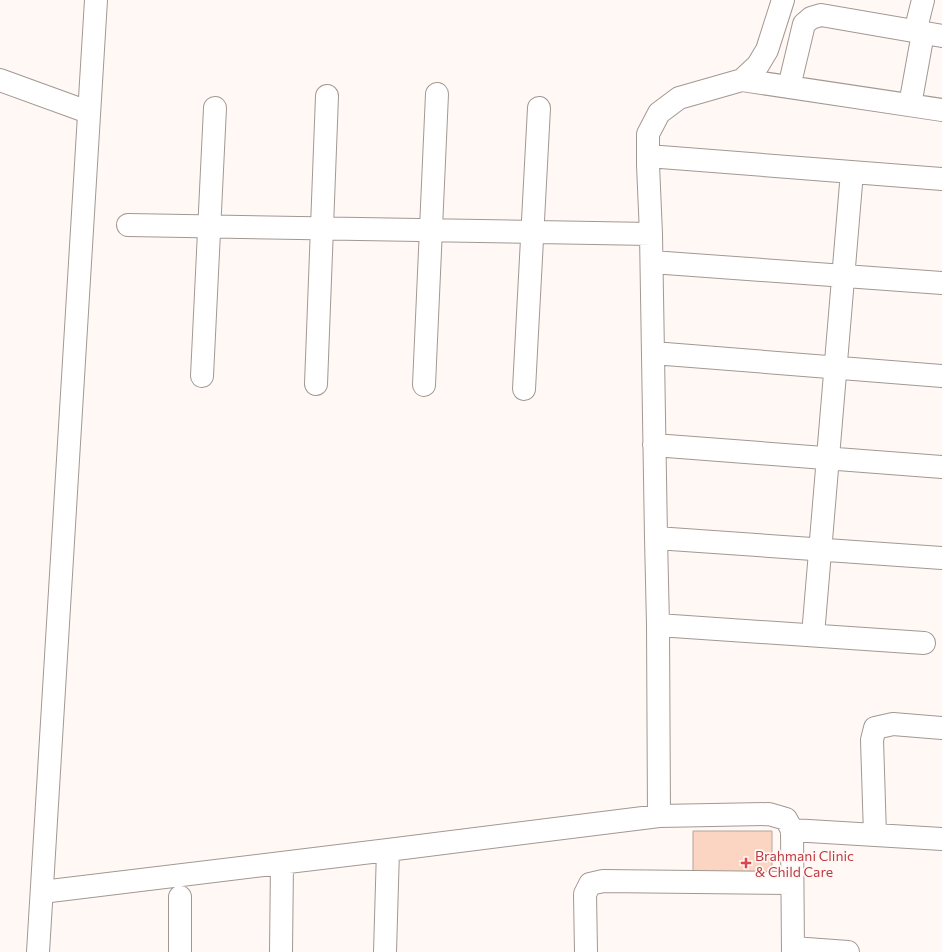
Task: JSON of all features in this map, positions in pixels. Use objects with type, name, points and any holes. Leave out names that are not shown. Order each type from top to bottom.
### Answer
[{"type":"street","points":[[38,952],[96,0]]},
{"type":"street","points":[[742,80],[758,65],[767,50],[783,0]]},
{"type":"street","points":[[789,87],[804,24],[811,18],[821,15],[926,22],[910,105]]},
{"type":"street","points":[[0,80],[88,112]]},
{"type":"street","points":[[659,816],[658,625],[652,262],[648,134],[659,113],[679,98],[742,80],[942,110]]},
{"type":"street","points":[[424,385],[437,94]]},
{"type":"street","points":[[316,384],[327,96]]},
{"type":"street","points":[[202,376],[215,108]]},
{"type":"street","points":[[524,389],[539,108]]},
{"type":"street","points":[[648,156],[942,179]]},
{"type":"street","points":[[813,636],[852,172]]},
{"type":"street","points":[[128,225],[651,234]]},
{"type":"street","points":[[652,262],[942,283]]},
{"type":"street","points":[[653,353],[942,376]]},
{"type":"street","points":[[654,445],[942,467]]},
{"type":"street","points":[[656,538],[942,558]]},
{"type":"street","points":[[658,625],[924,643]]},
{"type":"street","points":[[875,835],[872,740],[875,728],[893,724],[942,728]]},
{"type":"street","points":[[42,892],[659,816],[769,814],[786,819],[792,830],[793,950],[848,952]]},
{"type":"street","points":[[792,830],[942,839]]},
{"type":"street","points":[[386,952],[388,850]]},
{"type":"street","points":[[281,952],[282,863]]},
{"type":"street","points":[[586,952],[585,894],[590,884],[603,881],[792,883]]},
{"type":"street","points":[[180,897],[180,952]]},
{"type":"building","points":[[693,831],[772,831],[772,877],[693,876]]},
{"type":"place","name":"Brahmani Clinic & Child Care","points":[[746,863]]}]
